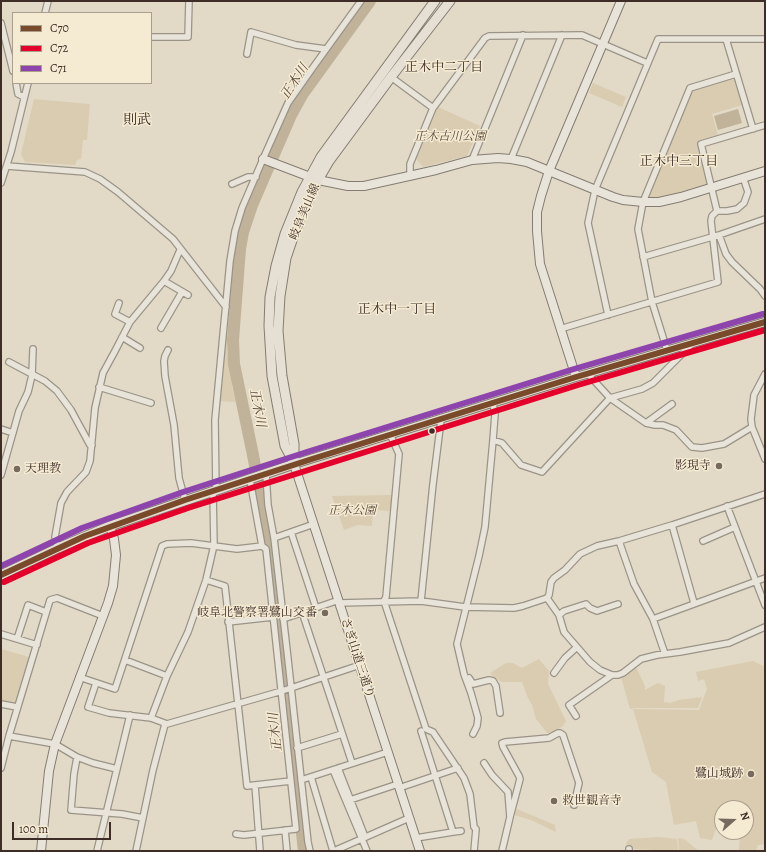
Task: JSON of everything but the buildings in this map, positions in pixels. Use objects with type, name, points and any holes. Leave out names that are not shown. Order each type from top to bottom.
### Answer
[{"type":"main road","name":"岐阜美山線","points":[[294,464],[294,444],[282,376],[278,331],[280,296],[286,258],[321,157],[435,1]]},
{"type":"main road","name":"岐阜美山線","points":[[314,178],[330,161],[391,77],[450,1]]},
{"type":"main road","points":[[1,575],[58,548],[110,526],[294,464]]},
{"type":"street","points":[[45,12],[48,1]]},
{"type":"street","points":[[152,37],[188,37],[189,1]]},
{"type":"street","points":[[151,718],[167,676],[188,632],[206,580],[214,545],[215,420],[230,261],[235,231],[242,208],[265,160],[288,103],[361,1]]},
{"type":"street","points":[[576,377],[543,276],[537,248],[537,212],[549,171],[621,1]]},
{"type":"street","points":[[1,23],[12,67]]},
{"type":"street","points":[[247,54],[251,32],[296,45],[326,49]]},
{"type":"street","points":[[472,160],[523,35]]},
{"type":"street","points":[[511,159],[562,35]]},
{"type":"street","points":[[410,176],[410,164],[433,108],[485,38],[489,36],[582,35],[647,63]]},
{"type":"street","points":[[726,39],[753,129]]},
{"type":"street","points":[[608,315],[588,223],[595,190],[647,63],[658,40],[765,39]]},
{"type":"street","points":[[667,350],[652,302],[638,229],[643,202],[690,88],[736,74]]},
{"type":"street","points":[[391,77],[433,108]]},
{"type":"street","points":[[16,84],[18,94],[24,97]]},
{"type":"street","points":[[1,183],[28,84]]},
{"type":"street","points":[[717,211],[701,144],[765,125]]},
{"type":"street","points":[[265,160],[314,178],[348,186],[364,186],[472,160],[491,158],[511,159],[527,162],[623,200],[643,202],[669,200],[765,171]]},
{"type":"street","points":[[6,166],[85,172],[100,179],[118,192],[167,234],[196,267],[226,307]]},
{"type":"street","points":[[232,184],[248,177],[256,177]]},
{"type":"street","points":[[560,329],[718,282],[715,236],[711,222],[712,216],[717,211],[737,209],[744,203],[748,192],[743,178]]},
{"type":"street","points":[[643,257],[715,236],[765,219]]},
{"type":"street","points":[[715,236],[732,262],[760,289],[765,296]]},
{"type":"street","points":[[58,548],[55,537],[61,503],[67,492],[86,472],[90,461],[95,413],[102,373],[130,322],[164,281],[180,250]]},
{"type":"street","points":[[164,281],[188,295]]},
{"type":"street","points":[[161,328],[182,292]]},
{"type":"street","points":[[120,303],[115,314],[130,322]]},
{"type":"street","points":[[294,464],[493,404],[576,377],[765,322]]},
{"type":"street","points":[[122,337],[140,348]]},
{"type":"street","points":[[493,440],[502,443],[521,465],[542,472],[610,398],[642,390],[653,383],[694,343]]},
{"type":"street","points":[[1,475],[32,375],[33,349]]},
{"type":"street","points":[[168,350],[164,360],[174,425],[179,478],[185,500]]},
{"type":"street","points":[[9,362],[51,386],[66,402],[90,445],[92,445]]},
{"type":"street","points":[[588,374],[610,398],[646,423],[663,425],[676,430],[689,444],[696,448],[724,444],[752,427]]},
{"type":"street","points":[[765,374],[752,402],[752,427],[765,459]]},
{"type":"street","points":[[99,387],[151,403]]},
{"type":"street","points":[[473,734],[477,726],[478,718],[476,707],[457,650],[457,644],[485,527],[495,414],[493,404]]},
{"type":"street","points":[[646,423],[672,404]]},
{"type":"street","points":[[421,601],[441,420]]},
{"type":"street","points":[[1,429],[13,433]]},
{"type":"street","points":[[390,434],[400,454],[386,597],[384,601],[426,729],[433,732],[458,768],[464,778],[470,794],[474,827],[476,829],[474,851]]},
{"type":"street","name":"さぎ山道三通り","points":[[294,464],[420,851]]},
{"type":"street","points":[[264,475],[274,538],[305,826],[310,851]]},
{"type":"street","points":[[251,479],[262,546],[266,550],[296,827]]},
{"type":"street","points":[[283,619],[339,601],[421,601],[465,607],[514,608],[522,606],[547,598],[549,595],[551,582],[554,578],[565,570],[580,554],[597,546],[672,525],[765,494]]},
{"type":"street","points":[[727,506],[765,606]]},
{"type":"street","points":[[274,538],[314,524]]},
{"type":"street","points":[[672,525],[694,603]]},
{"type":"street","points":[[41,851],[49,772],[54,744],[113,586],[116,555],[115,542],[110,526]]},
{"type":"street","points":[[703,541],[735,527]]},
{"type":"street","points":[[291,532],[316,608]]},
{"type":"street","points":[[619,541],[634,584],[653,619],[665,654]]},
{"type":"street","points":[[79,677],[115,689],[162,546],[167,544],[191,543],[237,549],[262,546]]},
{"type":"street","points":[[653,619],[765,578]]},
{"type":"street","points":[[206,580],[225,586],[247,786],[291,781]]},
{"type":"street","points":[[1,768],[17,707],[50,600],[57,598],[103,616]]},
{"type":"street","points":[[547,598],[559,615],[564,632],[590,662],[600,670],[612,675],[623,673],[641,659],[729,643],[765,627]]},
{"type":"street","points":[[559,615],[564,611],[586,604],[590,608],[597,611],[618,604]]},
{"type":"street","points":[[17,639],[28,605],[46,612]]},
{"type":"street","points":[[302,612],[352,763]]},
{"type":"street","points":[[228,622],[273,617]]},
{"type":"street","points":[[1,634],[37,645]]},
{"type":"street","points":[[554,673],[577,647]]},
{"type":"street","points":[[125,660],[167,676]]},
{"type":"street","points":[[96,683],[88,707],[109,713],[151,718],[167,724],[282,691],[360,665]]},
{"type":"street","points":[[462,665],[470,682],[473,684],[489,680],[493,681],[496,686],[500,713]]},
{"type":"street","points":[[576,716],[568,705],[612,675]]},
{"type":"street","points":[[1,704],[17,707]]},
{"type":"street","points":[[97,851],[130,715]]},
{"type":"street","points":[[136,851],[153,770],[165,724]]},
{"type":"street","points":[[421,731],[453,832]]},
{"type":"street","points":[[502,851],[520,779],[502,743],[549,738],[560,733],[579,783],[574,806]]},
{"type":"street","points":[[297,748],[342,734]]},
{"type":"street","points":[[9,736],[54,744],[77,757],[117,769]]},
{"type":"street","points":[[301,780],[388,752]]},
{"type":"street","points":[[77,757],[71,810],[106,814],[122,814],[143,818]]},
{"type":"street","points":[[484,763],[492,775],[508,792],[510,817]]},
{"type":"street","points":[[350,800],[458,768]]},
{"type":"street","points":[[336,769],[364,837],[367,851]]},
{"type":"street","points":[[336,769],[364,837]]},
{"type":"street","points":[[310,777],[335,851],[409,818]]},
{"type":"street","points":[[255,785],[260,851]]},
{"type":"street","points":[[236,834],[258,834],[296,829],[296,827],[305,826]]},
{"type":"street","points":[[285,830],[287,851]]},
{"type":"street","points":[[416,838],[461,830]]},
{"type":"green space","points":[[731,79],[734,80],[742,105],[712,114],[718,135],[698,141],[707,183],[706,185],[680,193],[650,198],[648,196],[692,92],[694,90]]},
{"type":"green space","points":[[593,83],[626,97],[622,107],[589,93]]},
{"type":"green space","points":[[34,99],[90,104],[87,140],[83,140],[81,159],[77,160],[75,165],[25,162],[21,154]]},
{"type":"green space","name":"正木古川公園","points":[[438,107],[480,126],[467,156],[423,167],[416,159]]},
{"type":"green space","points":[[225,327],[227,328],[227,353],[233,382],[232,387],[236,402],[219,401]]},
{"type":"green space","name":"正木公園","points":[[392,495],[391,511],[373,510],[372,526],[358,525],[344,530],[332,496]]},
{"type":"green space","points":[[1,649],[29,657],[16,702],[13,704],[1,701]]},
{"type":"green space","points":[[539,659],[549,671],[548,684],[566,721],[563,726],[552,733],[547,733],[536,719],[532,705],[522,682],[502,682],[490,673],[506,663],[513,663],[522,668]]},
{"type":"green space","points":[[753,661],[765,667],[765,844],[758,845],[756,851],[739,851],[740,840],[754,840],[754,800],[714,800],[714,834],[712,840],[700,838],[696,821],[674,825],[666,782],[652,772],[633,709],[699,710],[707,689],[704,679],[698,681],[696,672]]},
{"type":"green space","points":[[636,667],[645,686],[645,690],[658,683],[665,686],[664,702],[670,703],[679,700],[702,697],[698,708],[630,709],[621,677]]},
{"type":"green space","points":[[517,809],[555,825],[556,832],[531,820],[514,815]]},
{"type":"green space","points":[[659,837],[677,839],[678,851],[634,849],[626,844],[629,839]]},
{"type":"green space","points":[[678,838],[684,839],[699,851],[679,851]]},
{"type":"shaded area","points":[[738,109],[742,123],[718,130],[714,116]]},
{"type":"waterway","name":"正木川","points":[[304,851],[269,542],[234,364],[233,340],[240,249],[243,232],[252,205],[291,115],[302,95],[370,1]]},
{"type":"transit line","name":"C71","points":[[1,566],[82,528],[183,492],[574,369],[763,314]]},
{"type":"transit line","name":"C70","points":[[1,575],[85,536],[185,500],[576,377],[765,322]]},
{"type":"transit line","name":"C72","points":[[4,582],[88,543],[188,508],[578,385],[765,330]]},
{"type":"place","name":"影現寺","points":[[719,466]]},
{"type":"place","name":"天理教","points":[[17,469]]},
{"type":"place","name":"岐阜北警察署鷺山交番","points":[[325,613]]},
{"type":"place","name":"鷺山城跡","points":[[751,774]]},
{"type":"place","name":"救世観音寺","points":[[554,801]]},
{"type":"district","name":"正木中二丁目","points":[[444,68]]},
{"type":"district","name":"則武","points":[[137,121]]},
{"type":"district","name":"正木中三丁目","points":[[679,162]]},
{"type":"district","name":"正木中一丁目","points":[[397,310]]}]
